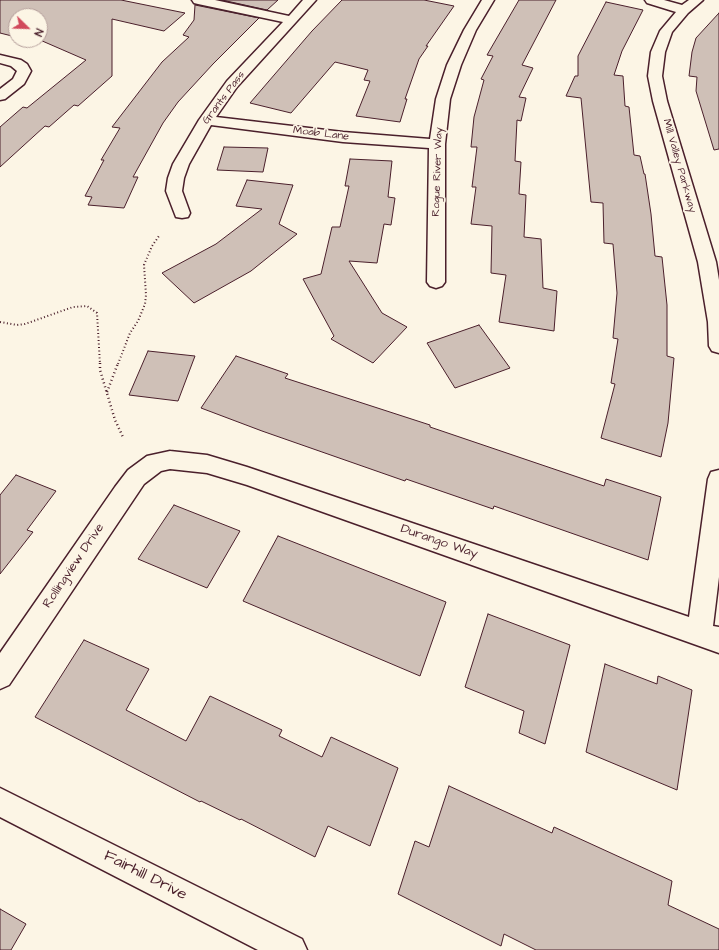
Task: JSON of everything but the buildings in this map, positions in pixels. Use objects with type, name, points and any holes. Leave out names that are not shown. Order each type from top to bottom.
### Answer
[{"type":"street","points":[[198,0],[292,20]]},
{"type":"street","name":"Grants Pass","points":[[182,213],[174,191],[176,178],[181,164],[206,120],[232,84],[310,0]]},
{"type":"street","name":"Rogue River Way","points":[[436,282],[437,144],[443,99],[447,82],[470,30],[488,0]]},
{"type":"street","points":[[651,0],[684,10]]},
{"type":"street","name":"Mill Valley Parkway","points":[[697,0],[684,10],[666,31],[658,52],[656,76],[660,101],[707,262],[717,322],[719,346]]},
{"type":"street","points":[[0,59],[16,63],[22,67],[24,71],[19,81],[0,96]]},
{"type":"street","name":"Moab Lane","points":[[206,120],[343,137],[437,144]]},
{"type":"street","name":"Durango Way","points":[[155,463],[170,460],[183,460],[207,464],[247,476],[709,636]]},
{"type":"street","name":"Rollingview Drive","points":[[0,676],[123,494],[136,477],[155,463]]},
{"type":"street","points":[[709,636],[719,479]]},
{"type":"street","name":"Fairhill Drive","points":[[0,802],[291,950]]},
{"type":"path","points":[[107,392],[130,333],[138,321],[145,304],[146,294],[144,265],[152,246],[159,236]]},
{"type":"path","points":[[0,322],[17,325],[25,324],[73,307],[87,306],[93,309],[96,313],[100,370],[115,420],[123,437]]}]
